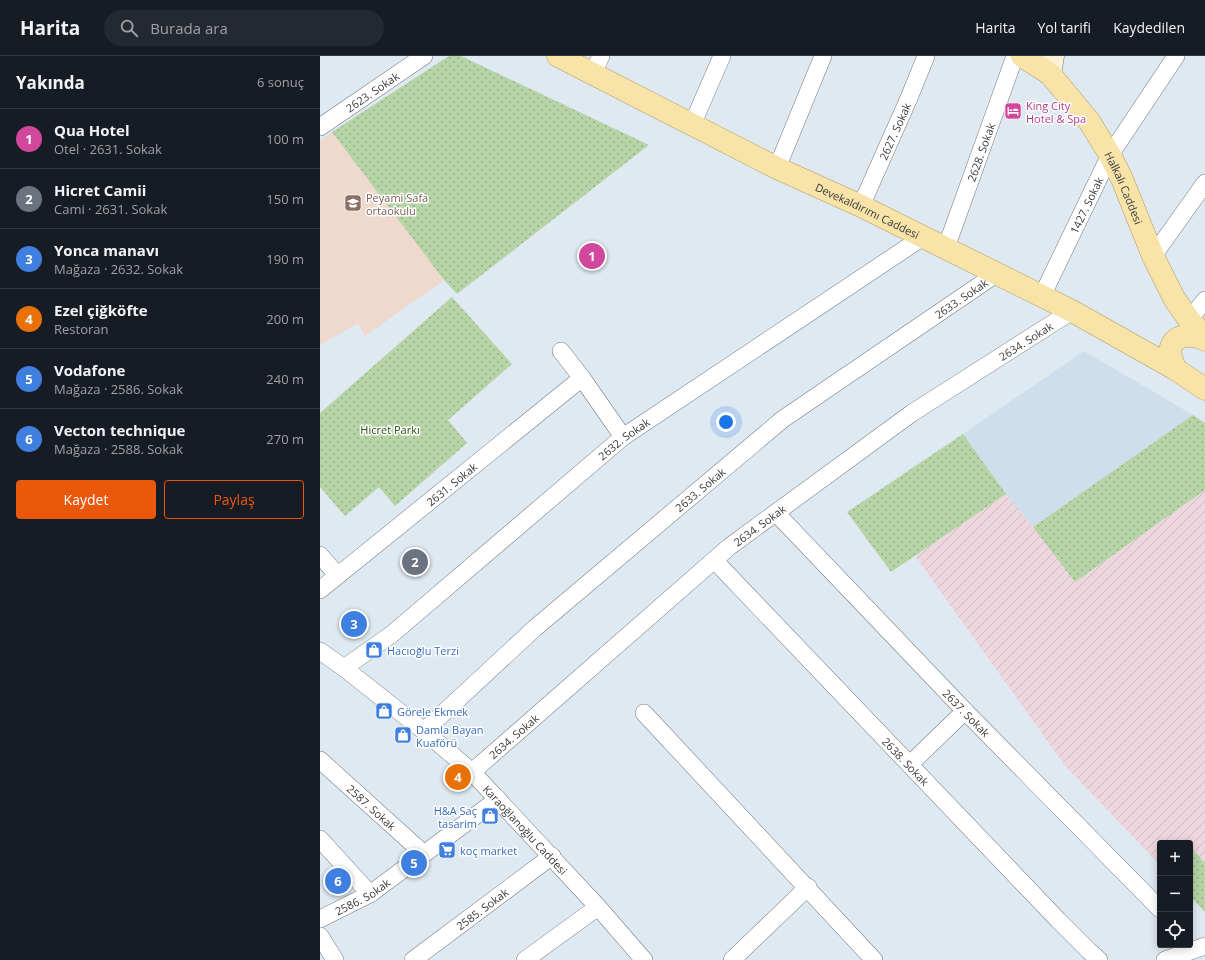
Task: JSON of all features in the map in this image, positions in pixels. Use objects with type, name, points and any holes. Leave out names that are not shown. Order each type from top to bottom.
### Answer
[{"type":"main road","name":"Devekaldırımı Caddesi","points":[[558,56],[597,65],[692,125],[776,168],[860,206],[1072,311],[1175,369]]},
{"type":"main road","name":"Halkalı Caddesi","points":[[1022,56],[1052,65],[1089,121],[1110,155],[1122,179],[1153,256],[1174,298],[1190,320],[1205,336]]},
{"type":"main road","points":[[1205,340],[1200,337],[1189,335],[1181,337],[1174,342],[1170,348],[1171,358],[1175,369],[1205,389]]},
{"type":"street","name":"2623. Sokak","points":[[320,127],[424,56]]},
{"type":"street","points":[[692,125],[722,56]]},
{"type":"street","points":[[776,168],[823,56]]},
{"type":"street","name":"2627. Sokak","points":[[860,206],[909,98],[926,56]]},
{"type":"street","name":"2628. Sokak","points":[[946,248],[1015,56]]},
{"type":"street","name":"1427. Sokak","points":[[1042,296],[1110,155],[1176,56]]},
{"type":"street","points":[[1153,256],[1205,183]]},
{"type":"street","name":"2632. Sokak","points":[[344,668],[392,634],[623,437],[923,237]]},
{"type":"street","name":"2633. Sokak","points":[[424,731],[535,628],[783,419],[996,274]]},
{"type":"street","points":[[1190,320],[1205,300]]},
{"type":"street","name":"2634. Sokak","points":[[472,772],[729,547],[912,413],[1072,311]]},
{"type":"street","points":[[562,351],[623,437]]},
{"type":"street","name":"2631. Sokak","points":[[320,590],[582,378]]},
{"type":"street","name":"2637. Sokak","points":[[776,513],[965,711],[1157,906]]},
{"type":"street","points":[[320,555],[337,575]]},
{"type":"street","name":"2638. Sokak","points":[[714,560],[1058,920],[1099,960]]},
{"type":"street","name":"Karaoğlanoğlu Caddesi","points":[[322,655],[344,668],[424,731],[472,772],[552,856],[644,960]]},
{"type":"street","points":[[910,764],[965,711]]},
{"type":"street","points":[[644,713],[808,887],[874,960]]},
{"type":"street","name":"2587. Sokak","points":[[320,760],[424,854]]},
{"type":"street","name":"2586. Sokak","points":[[320,918],[370,894],[498,799]]},
{"type":"street","points":[[320,839],[370,894]]},
{"type":"street","name":"2585. Sokak","points":[[413,960],[552,856]]},
{"type":"street","points":[[732,960],[808,887]]},
{"type":"street","points":[[525,960],[598,907]]},
{"type":"street","points":[[320,936],[335,960]]},
{"type":"street","points":[[1165,960],[1198,944]]},
{"type":"shaded area","name":"Peyami Safa ortaokulu","points":[[332,132],[444,280],[365,336],[358,323],[320,345],[320,141]]},
{"type":"shaded area","points":[[1084,351],[1193,415],[1033,527],[1006,494],[963,434]]},
{"type":"shaded area","points":[[1205,490],[1205,863],[1193,849],[1193,840],[1157,840],[1157,862],[1066,767],[915,556],[1006,494],[1075,582]]},
{"type":"green space","points":[[449,56],[461,56],[649,145],[457,294],[444,280],[332,132]]},
{"type":"green space","name":"Hicret Parkı","points":[[452,297],[512,364],[448,420],[467,443],[395,506],[379,487],[345,516],[320,487],[320,413]]},
{"type":"green space","points":[[1193,415],[1205,423],[1205,490],[1075,582],[1033,527]]},
{"type":"green space","points":[[963,434],[1006,494],[891,572],[847,512]]},
{"type":"green space","points":[[1193,849],[1205,863],[1205,912],[1193,899]]},
{"type":"place","name":"King City Hotel & Spa","points":[[1013,111]]},
{"type":"place","name":"Peyami Safa ortaokulu","points":[[353,203]]},
{"type":"place","name":"Qua Hotel","points":[[592,256]]},
{"type":"place","name":"Hicret Camii","points":[[415,562]]},
{"type":"place","name":"Yonca manavı","points":[[354,624]]},
{"type":"place","name":"Hacıoğlu Terzi","points":[[374,650]]},
{"type":"place","name":"Görele Ekmek","points":[[384,711]]},
{"type":"place","name":"Damla Bayan Kuaförü","points":[[403,735]]},
{"type":"place","name":"Ezel çiğköfte","points":[[458,777]]},
{"type":"place","name":"H&A Saç tasarim","points":[[490,816]]},
{"type":"place","name":"koç market","points":[[447,850]]},
{"type":"place","name":"Vodafone","points":[[414,863]]},
{"type":"place","name":"Vecton technique","points":[[338,881]]}]
